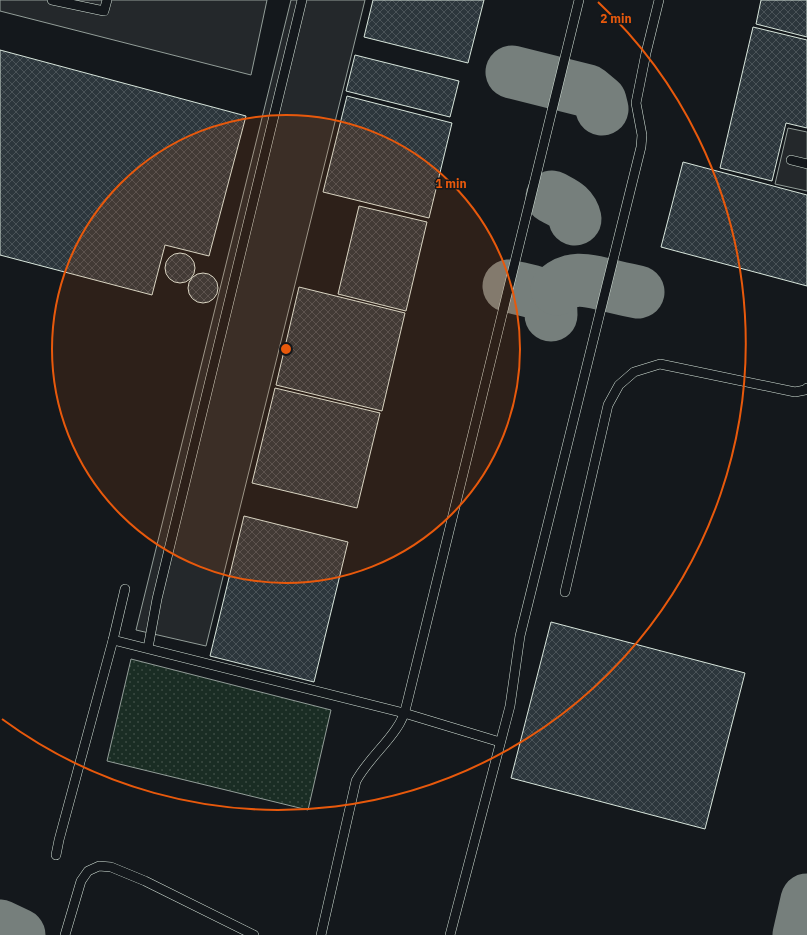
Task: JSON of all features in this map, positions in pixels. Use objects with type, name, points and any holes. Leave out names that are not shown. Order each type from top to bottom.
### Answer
[{"type":"lane","points":[[52,0],[104,11],[107,0]]},
{"type":"lane","points":[[148,648],[158,592],[302,0]]},
{"type":"lane","points":[[321,935],[356,780],[362,769],[397,728],[404,713],[579,0]]},
{"type":"lane","points":[[450,935],[510,706],[520,636],[640,147],[642,135],[636,103],[658,0]]},
{"type":"lane","points":[[791,160],[807,164]]},
{"type":"lane","points":[[565,592],[608,405],[619,385],[634,372],[660,364],[795,392],[805,390],[807,388]]},
{"type":"lane","points":[[56,855],[125,589]]},
{"type":"lane","points":[[112,640],[404,713],[500,742]]},
{"type":"lane","points":[[65,935],[81,881],[88,871],[99,866],[111,867],[145,881],[254,935]]},
{"type":"green space","points":[[131,659],[331,710],[308,810],[107,761]]},
{"type":"shaded area","points":[[0,0],[267,0],[251,75],[0,11]]},
{"type":"shaded area","points":[[291,0],[365,0],[206,646],[136,630]]},
{"type":"shaded area","points":[[788,128],[807,132],[807,191],[775,184]]},
{"type":"building","points":[[373,0],[484,0],[468,63],[364,37]]},
{"type":"building","points":[[761,0],[807,0],[807,37],[756,24]]},
{"type":"building","points":[[753,27],[807,40],[807,128],[786,123],[772,181],[720,168]]},
{"type":"building","points":[[0,50],[246,116],[209,256],[165,245],[152,295],[0,255]]},
{"type":"building","points":[[355,55],[459,81],[450,117],[346,91]]},
{"type":"building","points":[[347,96],[452,123],[429,218],[323,192]]},
{"type":"building","points":[[683,162],[807,195],[807,286],[661,247]]},
{"type":"building","points":[[359,206],[427,222],[406,311],[338,294]]},
{"type":"building","points":[[180,253],[190,258],[195,268],[190,278],[180,283],[170,278],[165,268],[170,258]]},
{"type":"building","points":[[203,273],[213,278],[218,288],[213,298],[203,303],[193,298],[188,288],[193,278]]},
{"type":"building","points":[[299,287],[405,313],[382,411],[276,385]]},
{"type":"building","points":[[275,388],[380,413],[357,508],[252,483]]},
{"type":"building","points":[[244,516],[348,542],[314,682],[210,656]]},
{"type":"building","points":[[551,622],[745,673],[705,829],[511,778]]},
{"type":"taxiway","points":[[512,72],[588,91],[600,101],[602,109]]},
{"type":"taxiway","points":[[552,197],[569,208],[575,219]]},
{"type":"taxiway","points":[[557,289],[569,282],[581,280],[638,292]]},
{"type":"taxiway","points":[[509,286],[532,292],[543,297],[550,305],[551,315]]},
{"type":"taxiway","points":[[799,935],[807,900]]},
{"type":"taxiway","points":[[0,926],[19,935]]}]
